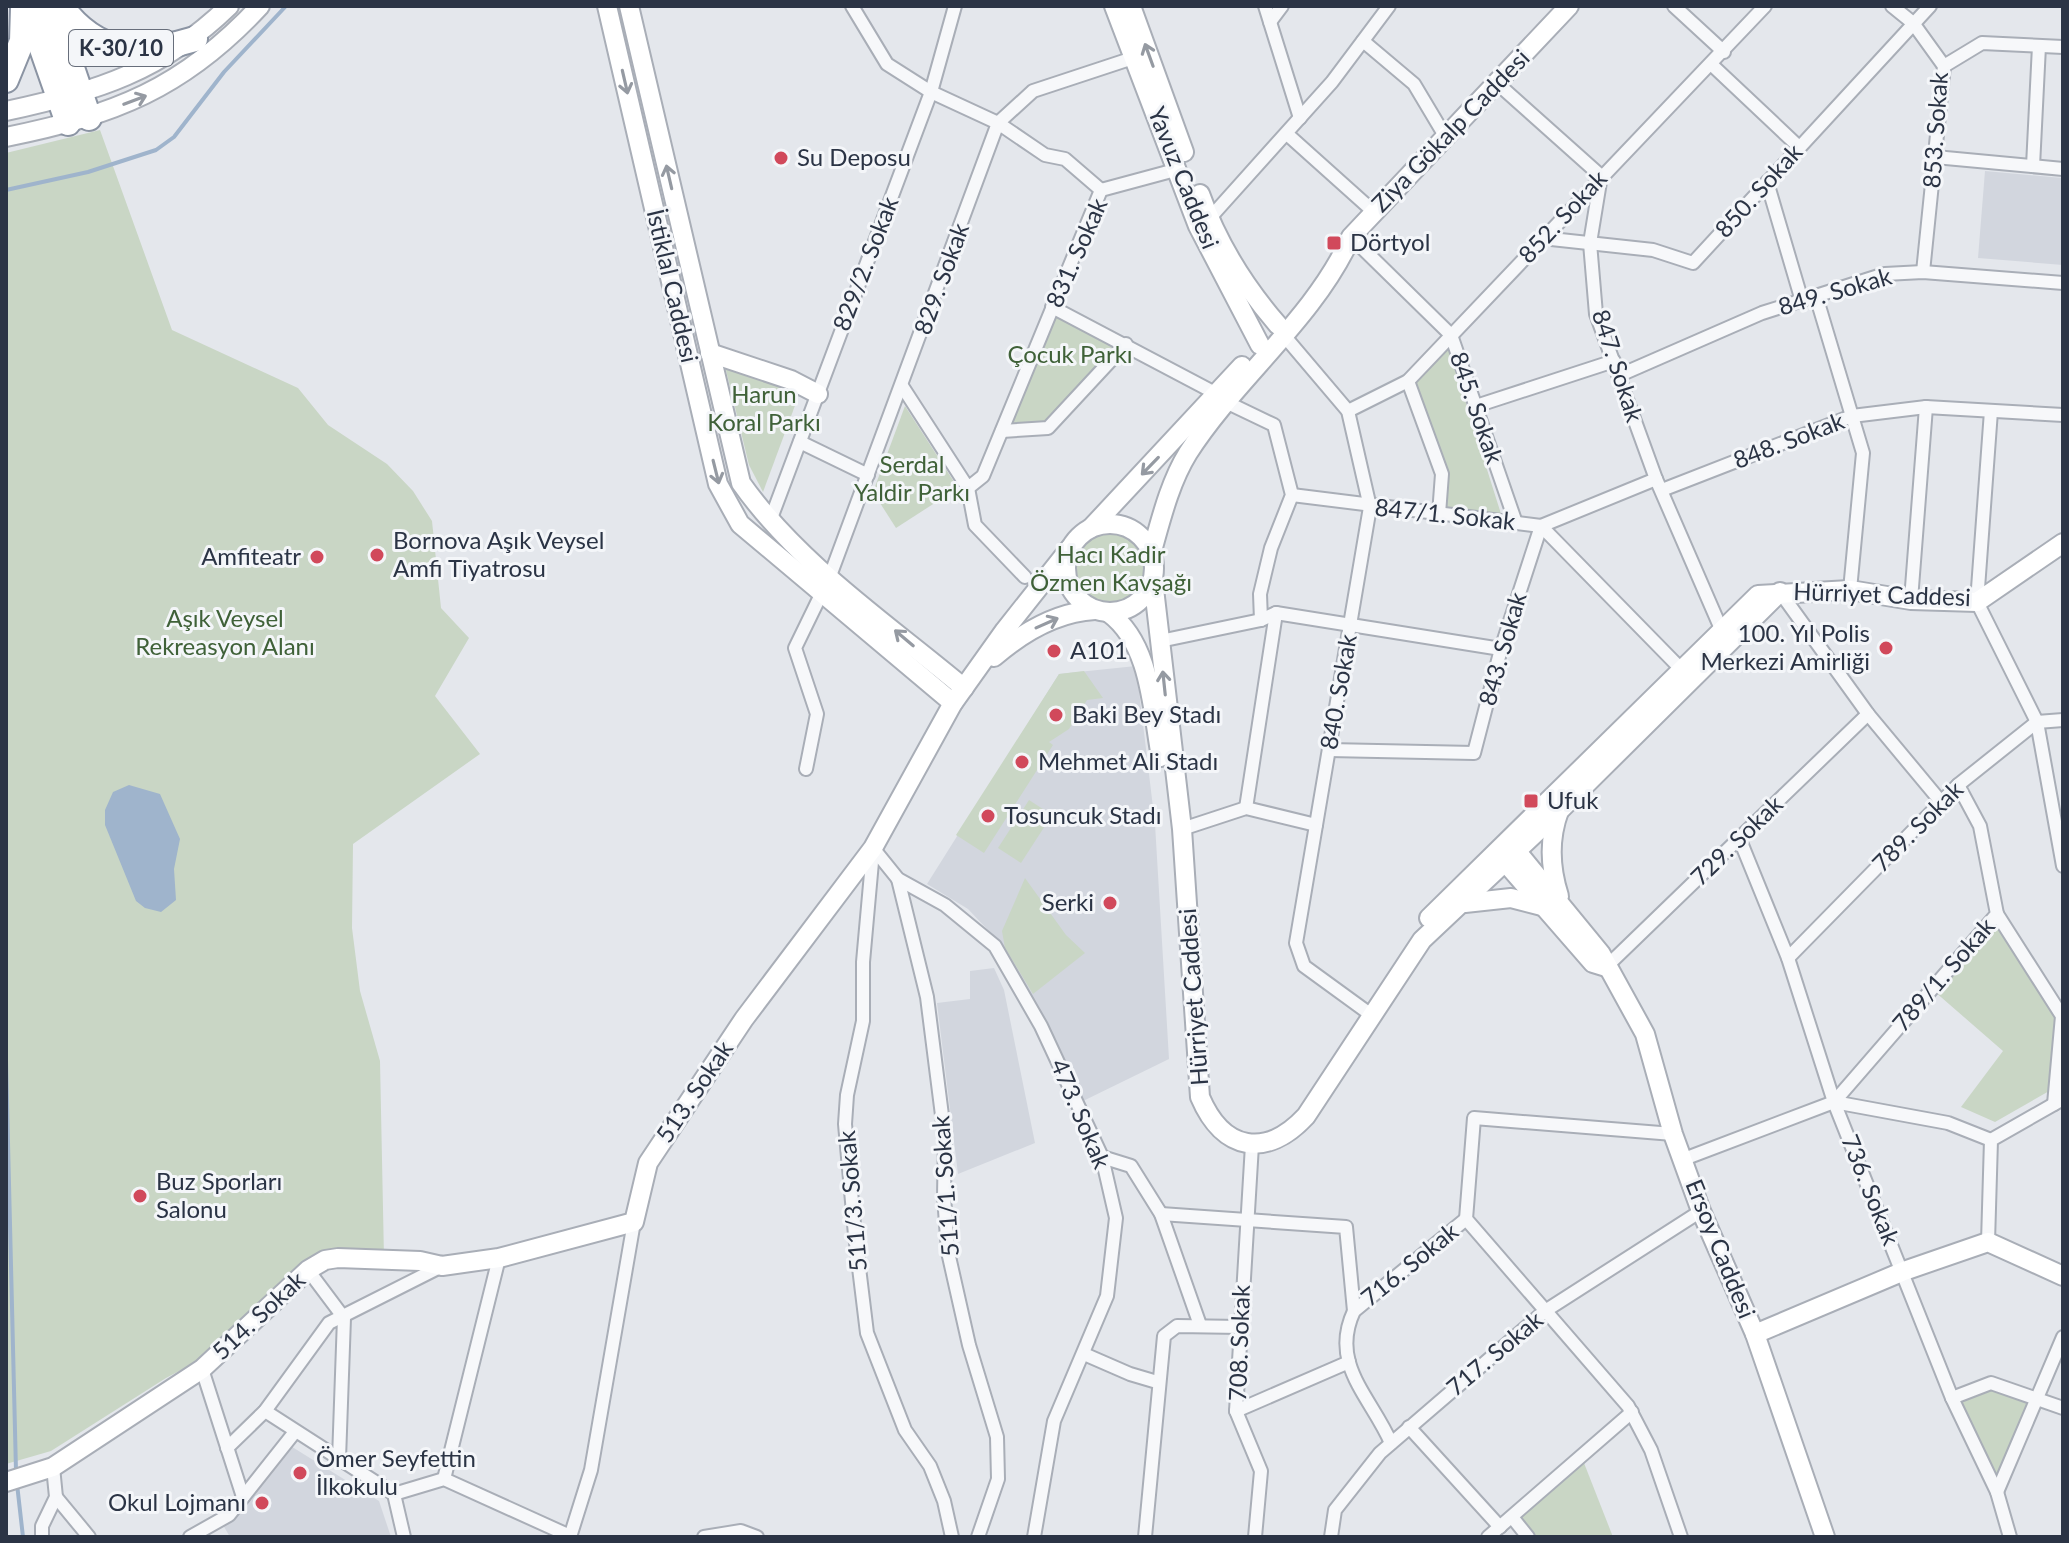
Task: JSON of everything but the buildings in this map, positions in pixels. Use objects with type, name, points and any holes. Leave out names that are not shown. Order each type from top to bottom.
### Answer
[{"type":"highway","name":"K-30/10","points":[[6,80],[22,41],[25,6]]},
{"type":"highway","name":"K-30/10","points":[[25,6],[71,96]]},
{"type":"highway","name":"K-30/10","points":[[51,6],[71,96]]},
{"type":"highway","name":"K-30/10","points":[[61,6],[83,31],[109,46],[147,51],[195,39]]},
{"type":"highway","points":[[71,96],[79,120]]},
{"type":"main road","points":[[6,111],[71,96],[166,58],[195,39],[229,6]]},
{"type":"main road","points":[[6,137],[79,120],[150,95],[215,51],[260,6]]},
{"type":"main road","name":"İstiklal Caddesi","points":[[607,6],[718,484],[740,524],[825,584],[959,695]]},
{"type":"main road","name":"İstiklal Caddesi","points":[[629,6],[741,483],[825,584]]},
{"type":"main road","name":"Yavuz Caddesi","points":[[1114,6],[1179,169],[1198,226],[1263,350]]},
{"type":"main road","name":"Yavuz Caddesi","points":[[1131,6],[1209,219],[1243,279],[1280,330]]},
{"type":"main road","name":"Ziya Gökalp Caddesi","points":[[1216,405],[1340,261],[1351,237],[1569,6]]},
{"type":"main road","points":[[710,353],[791,380],[818,394]]},
{"type":"main road","points":[[959,695],[1070,548],[1216,405]]},
{"type":"main road","points":[[1175,789],[1152,551],[1164,507],[1187,455],[1216,405]]},
{"type":"main road","points":[[1091,528],[1105,524],[1133,529],[1152,551]]},
{"type":"main road","name":"Hürriyet Caddesi","points":[[1175,789],[1182,829],[1200,1097],[1206,1112],[1226,1135],[1252,1145],[1280,1138],[1306,1116],[1370,1014],[1422,940],[1465,903],[1507,852],[1758,595],[1850,590],[1911,600],[1977,602],[2063,543]]},
{"type":"main road","points":[[1070,548],[1066,578],[1082,603],[1122,623],[1136,644],[1163,765],[1175,789]]},
{"type":"main road","points":[[959,695],[1017,638],[1045,622],[1077,611],[1102,612],[1137,604],[1153,580]]},
{"type":"main road","name":"Hürriyet Caddesi","points":[[1422,940],[1430,918],[1559,811],[1780,592]]},
{"type":"main road","name":"513. Sokak","points":[[634,1222],[648,1163],[744,1019],[873,848],[959,695]]},
{"type":"main road","name":"Ersoy Caddesi","points":[[1552,904],[1553,834],[1559,811]]},
{"type":"main road","name":"Ersoy Caddesi","points":[[1507,852],[1601,954],[1645,1034],[1673,1134],[1701,1211],[1755,1334],[1825,1537]]},
{"type":"main road","points":[[1465,903],[1511,898],[1552,904]]},
{"type":"main road","name":"514. Sokak","points":[[6,1482],[53,1467],[202,1369],[308,1270],[338,1258],[420,1261],[442,1266],[499,1258],[634,1222]]},
{"type":"main road","points":[[1755,1334],[1904,1271],[1988,1242],[2063,1276]]},
{"type":"street","points":[[852,6],[887,64],[931,92],[998,123],[1045,155],[1065,159],[1101,190]]},
{"type":"street","name":"829/2. Sokak","points":[[770,521],[931,92],[955,6]]},
{"type":"street","points":[[1265,6],[1300,118]]},
{"type":"street","points":[[1270,22],[1282,6]]},
{"type":"street","points":[[1209,219],[1287,134],[1389,6]]},
{"type":"street","points":[[1674,6],[1724,52]]},
{"type":"street","name":"852. Sokak","points":[[1348,411],[1408,381],[1765,6]]},
{"type":"street","name":"853. Sokak","points":[[1892,6],[1913,23],[1944,66],[1923,272]]},
{"type":"street","name":"850. Sokak","points":[[1542,238],[1653,250],[1693,263],[1930,6]]},
{"type":"street","points":[[1363,41],[1414,84],[1445,136]]},
{"type":"street","points":[[1944,66],[1982,43],[2063,47]]},
{"type":"street","points":[[2033,166],[2039,46]]},
{"type":"street","name":"829. Sokak","points":[[806,769],[817,714],[795,648],[825,584],[868,475],[998,123],[1033,91],[1133,58]]},
{"type":"street","points":[[1712,65],[1799,147]]},
{"type":"street","points":[[1498,84],[1601,176]]},
{"type":"street","points":[[1287,134],[1374,212]]},
{"type":"street","points":[[1935,157],[2063,169]]},
{"type":"street","name":"831. Sokak","points":[[968,488],[983,476],[1101,190],[1179,169]]},
{"type":"street","name":"847. Sokak","points":[[1601,176],[1590,243],[1596,314],[1659,484],[1722,631]]},
{"type":"street","points":[[1767,182],[1802,301]]},
{"type":"street","name":"845. Sokak","points":[[1351,237],[1451,335],[1516,523]]},
{"type":"street","name":"849. Sokak","points":[[1620,375],[1762,313],[1885,274],[1923,272],[2063,283]]},
{"type":"street","points":[[1816,296],[1863,453],[1850,590]]},
{"type":"street","points":[[1052,307],[1126,344],[1216,405],[1274,425],[1292,495],[1271,548],[1260,594],[1261,620]]},
{"type":"street","name":"840. Sokak","points":[[1280,330],[1348,411],[1370,507],[1296,943],[1304,966],[1370,1014]]},
{"type":"street","points":[[1002,431],[1048,428],[1064,415],[1126,344]]},
{"type":"street","points":[[1263,350],[1300,355]]},
{"type":"street","points":[[1476,406],[1614,361]]},
{"type":"street","points":[[1408,381],[1442,474],[1439,514]]},
{"type":"street","points":[[902,386],[968,488],[975,525],[1025,577]]},
{"type":"street","points":[[1911,600],[1926,407]]},
{"type":"street","name":"848. Sokak","points":[[1659,484],[1852,416],[1926,407],[2063,415]]},
{"type":"street","points":[[1991,411],[1977,602],[2037,722],[2063,866]]},
{"type":"street","points":[[800,442],[868,475]]},
{"type":"street","points":[[1541,526],[1659,484]]},
{"type":"street","name":"847/1. Sokak","points":[[1292,495],[1541,526],[1682,670]]},
{"type":"street","name":"843. Sokak","points":[[1329,750],[1474,753],[1501,649],[1541,526]]},
{"type":"street","points":[[1780,592],[1868,714],[1942,803]]},
{"type":"street","points":[[1246,808],[1276,613]]},
{"type":"street","points":[[1160,641],[1261,620],[1276,613],[1501,649]]},
{"type":"street","name":"729. Sokak","points":[[1606,967],[1868,714]]},
{"type":"street","points":[[2037,722],[2063,720]]},
{"type":"street","name":"789. Sokak","points":[[1788,958],[1958,785],[2037,722]]},
{"type":"street","name":"789/1. Sokak","points":[[1834,1102],[1997,914],[1980,826],[1958,785]]},
{"type":"street","points":[[1182,829],[1246,808],[1316,825]]},
{"type":"street","name":"736. Sokak","points":[[1740,840],[1788,958],[1834,1102],[1904,1271],[1952,1398],[1997,1492],[2010,1537]]},
{"type":"street","name":"473. Sokak","points":[[873,848],[898,879],[945,905],[995,946],[1041,1026],[1102,1157],[1116,1218],[1107,1296],[1054,1421],[1034,1537]]},
{"type":"street","name":"511/3. Sokak","points":[[873,848],[863,962],[863,1021],[846,1110],[855,1235],[867,1333],[905,1430],[930,1466],[944,1501],[952,1537]]},
{"type":"street","name":"511/1. Sokak","points":[[898,879],[927,997],[945,1139],[944,1196],[948,1252],[969,1345],[997,1437],[998,1479],[978,1537]]},
{"type":"street","points":[[1991,1140],[2058,1102],[2062,1016],[1997,914]]},
{"type":"street","points":[[1684,1159],[1834,1102],[1948,1123],[1991,1140]]},
{"type":"street","points":[[1673,1134],[1474,1118],[1466,1219],[1632,1412],[1651,1450],[1681,1537]]},
{"type":"street","points":[[1988,1242],[1991,1140]]},
{"type":"street","name":"708. Sokak","points":[[1252,1145],[1236,1411],[1261,1471],[1255,1537]]},
{"type":"street","points":[[1102,1157],[1131,1166],[1161,1214],[1200,1325]]},
{"type":"street","name":"717. Sokak","points":[[1331,1537],[1335,1510],[1391,1443],[1409,1427],[1545,1311],[1701,1211]]},
{"type":"street","points":[[1161,1214],[1346,1227],[1354,1311]]},
{"type":"street","name":"716. Sokak","points":[[1391,1443],[1349,1362],[1345,1331],[1354,1311],[1466,1219]]},
{"type":"street","name":"513. Sokak","points":[[570,1537],[591,1470],[634,1222]]},
{"type":"street","points":[[444,1479],[499,1258]]},
{"type":"street","points":[[227,1448],[265,1411],[329,1323],[442,1266]]},
{"type":"street","points":[[308,1270],[344,1318],[339,1459]]},
{"type":"street","points":[[1145,1537],[1157,1382],[1164,1336],[1177,1326],[1241,1327]]},
{"type":"street","points":[[1997,1492],[2063,1337]]},
{"type":"street","points":[[1084,1354],[1157,1382]]},
{"type":"street","points":[[1236,1411],[1349,1362]]},
{"type":"street","points":[[202,1369],[243,1497]]},
{"type":"street","points":[[1952,1398],[1991,1383],[2063,1408]]},
{"type":"street","points":[[265,1411],[294,1433],[394,1494],[404,1537]]},
{"type":"street","points":[[1488,1537],[1632,1412]]},
{"type":"street","points":[[1409,1427],[1500,1527]]},
{"type":"street","points":[[190,1537],[229,1515],[294,1433]]},
{"type":"street","points":[[42,1537],[42,1526],[56,1497],[53,1467]]},
{"type":"street","points":[[394,1494],[444,1479],[570,1537]]},
{"type":"street","points":[[56,1497],[89,1537]]},
{"type":"street","points":[[1512,1517],[1528,1537]]},
{"type":"street","points":[[704,1537],[741,1531],[757,1537]]},
{"type":"shaded area","points":[[1985,171],[2063,178],[2063,265],[1978,258]]},
{"type":"shaded area","points":[[1136,666],[1155,824],[1169,1059],[1081,1102],[1048,1027],[1005,948],[968,909],[927,884],[1059,674]]},
{"type":"shaded area","points":[[994,968],[1004,990],[1035,1143],[958,1174],[937,1003],[970,999],[970,971]]},
{"type":"shaded area","name":"Ömer Seyfettin İlkokulu","points":[[289,1445],[379,1501],[391,1537],[230,1537],[223,1525]]},
{"type":"green space","name":"Aşık Veysel Rekreasyon Alanı","points":[[100,130],[172,330],[298,388],[328,425],[387,464],[413,491],[432,521],[441,608],[469,638],[435,696],[480,754],[353,844],[352,928],[360,991],[380,1061],[384,1258],[337,1251],[213,1353],[166,1378],[51,1451],[6,1464],[6,153]]},
{"type":"green space","name":"Çocuk Parkı","points":[[1052,307],[1126,344],[1048,428],[1002,431]]},
{"type":"green space","points":[[1448,346],[1502,517],[1442,510],[1444,474],[1414,381]]},
{"type":"green space","name":"Harun Koral Parkı","points":[[724,362],[800,392],[763,492],[749,465]]},
{"type":"green space","name":"Serdal Yaldir Parkı","points":[[905,406],[958,488],[896,528],[873,492]]},
{"type":"green space","name":"Hacı Kadir Özmen Kavşağı","points":[[1110,524],[1135,531],[1147,543],[1154,568],[1147,593],[1135,605],[1110,612],[1085,605],[1073,593],[1066,568],[1073,543],[1085,531]]},
{"type":"green space","points":[[1084,671],[1103,698],[1087,700],[1069,729],[1049,742],[1053,745],[984,853],[956,835],[1059,674]]},
{"type":"green space","points":[[1029,800],[1052,815],[1021,863],[998,848]]},
{"type":"green space","points":[[1025,878],[1066,935],[1085,953],[1033,994],[1005,948],[1002,931]]},
{"type":"green space","points":[[1997,919],[2057,1014],[2051,1090],[1995,1122],[1961,1107],[2003,1051],[1934,991]]},
{"type":"green space","points":[[1991,1388],[2032,1402],[1997,1481],[1957,1399]]},
{"type":"green space","points":[[1584,1463],[1613,1537],[1536,1537],[1520,1518]]},
{"type":"water","points":[[129,785],[160,794],[180,839],[174,869],[176,900],[161,912],[145,908],[136,901],[105,825],[105,810],[113,792]]},
{"type":"waterway","points":[[6,190],[88,172],[156,150],[174,137],[224,72],[286,6]]},
{"type":"waterway","points":[[6,1060],[16,1471]]},
{"type":"waterway","points":[[17,1484],[23,1537]]},
{"type":"place","name":"Su Deposu","points":[[781,158]]},
{"type":"place","name":"Dörtyol","points":[[1334,243]]},
{"type":"place","name":"Bornova Aşık Veysel Amfi Tiyatrosu","points":[[377,555]]},
{"type":"place","name":"Amfiteatr","points":[[317,557]]},
{"type":"place","name":"100. Yıl Polis Merkezi Amirliği","points":[[1886,648]]},
{"type":"place","name":"A101","points":[[1054,651]]},
{"type":"place","name":"Baki Bey Stadı","points":[[1056,715]]},
{"type":"place","name":"Mehmet Ali Stadı","points":[[1022,762]]},
{"type":"place","name":"Ufuk","points":[[1531,801]]},
{"type":"place","name":"Tosuncuk Stadı","points":[[988,816]]},
{"type":"place","name":"Serki","points":[[1110,903]]},
{"type":"place","name":"Buz Sporları Salonu","points":[[140,1196]]},
{"type":"place","name":"Ömer Seyfettin İlkokulu","points":[[300,1473]]},
{"type":"place","name":"Okul Lojmanı","points":[[262,1503]]}]
